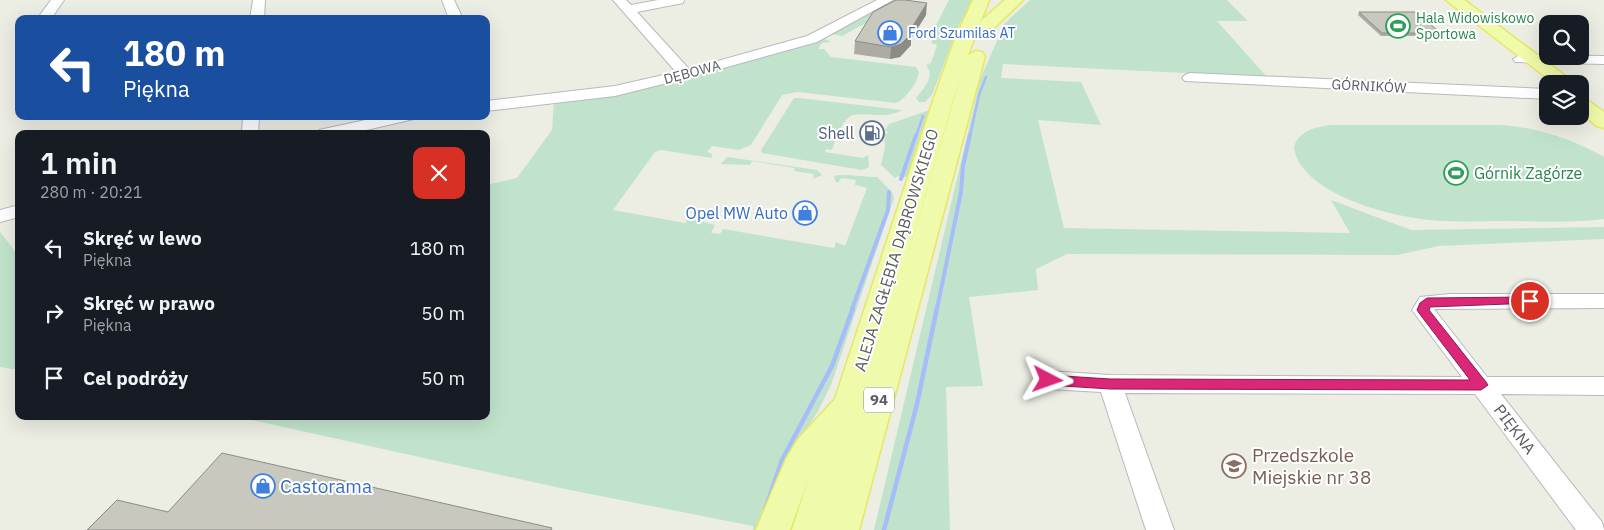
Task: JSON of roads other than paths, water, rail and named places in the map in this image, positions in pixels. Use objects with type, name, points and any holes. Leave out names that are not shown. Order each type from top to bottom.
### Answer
[{"type":"main road","name":"ALEJA ZAGŁĘBIA DĄBROWSKIEGO","points":[[809,530],[943,101],[964,40],[981,0]]},
{"type":"main road","name":"ALEJA ZAGŁĘBIA DĄBROWSKIEGO","points":[[842,530],[969,79],[998,0]]},
{"type":"main road","points":[[988,24],[1015,0]]},
{"type":"main road","points":[[1443,0],[1552,75]]},
{"type":"main road","points":[[1454,0],[1544,75]]},
{"type":"main road","points":[[1589,100],[1604,111]]},
{"type":"main road","points":[[1589,111],[1604,122]]},
{"type":"main road","points":[[772,530],[797,468],[809,448],[849,400]]},
{"type":"street","points":[[47,15],[58,0]]},
{"type":"street","points":[[257,15],[259,0]]},
{"type":"street","points":[[448,0],[454,15]]},
{"type":"street","points":[[623,5],[678,0]]},
{"type":"street","name":"DĘBOWA","points":[[490,101],[615,91],[686,74],[812,39],[887,0]]},
{"type":"street","points":[[623,5],[686,74]]},
{"type":"street","points":[[1528,60],[1604,60]]},
{"type":"street","name":"GÓRNIKÓW","points":[[1190,78],[1539,94]]},
{"type":"street","points":[[338,130],[371,120]]},
{"type":"street","points":[[0,215],[15,212]]},
{"type":"street","name":"PIĘKNA","points":[[1592,530],[1423,310],[1427,302],[1604,301]]},
{"type":"street","points":[[1048,380],[1110,384],[1604,386]]},
{"type":"street","points":[[1110,384],[1160,530]]},
{"type":"waterway","points":[[970,136],[979,95],[986,77]]},
{"type":"waterway","points":[[916,136],[923,116]]},
{"type":"waterway","points":[[901,179],[916,135]]},
{"type":"waterway","points":[[937,309],[961,192],[963,166],[970,135]]},
{"type":"waterway","points":[[852,309],[888,210],[889,192]]},
{"type":"waterway","points":[[765,510],[782,460],[832,366],[853,308]]},
{"type":"waterway","points":[[884,530],[917,404],[937,308]]},
{"type":"place","name":"Hala Widowiskowo Sportowa","points":[[1398,26]]},
{"type":"place","name":"Ford Szumilas AT","points":[[890,33]]},
{"type":"place","name":"Shell","points":[[872,133]]},
{"type":"place","name":"Górnik Zagórze","points":[[1456,173]]},
{"type":"place","name":"Opel MW Auto","points":[[805,213]]},
{"type":"place","name":"Przedszkole Miejskie nr 38","points":[[1234,466]]},
{"type":"place","name":"Castorama","points":[[263,486]]}]
